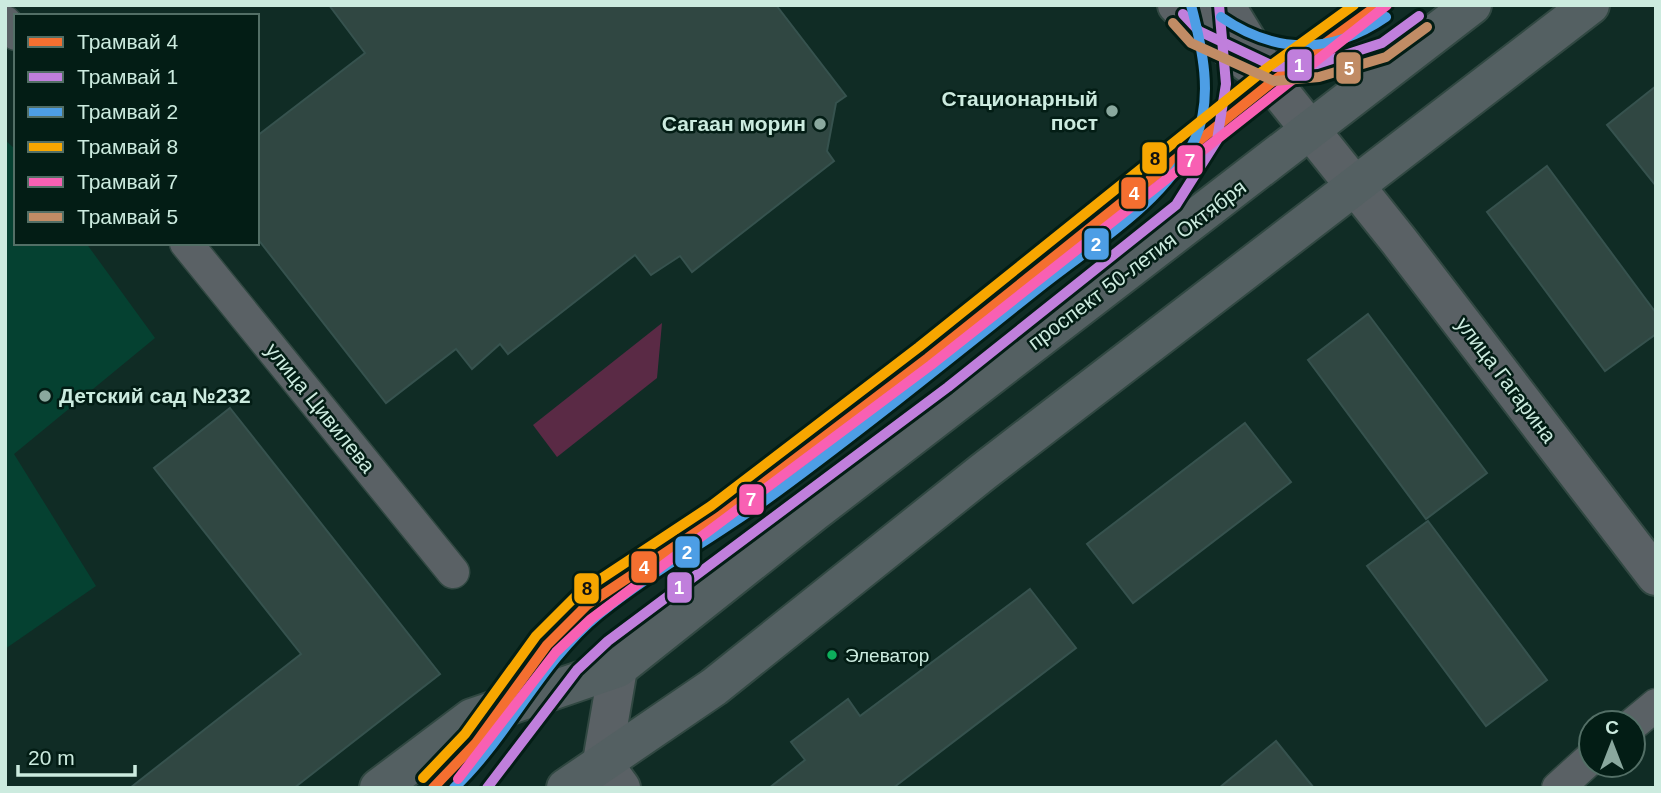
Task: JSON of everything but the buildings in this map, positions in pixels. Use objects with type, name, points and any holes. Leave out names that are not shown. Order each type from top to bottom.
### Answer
[{"type":"main road","name":"проспект 50-летия Октября","points":[[379,788],[472,718],[618,668],[814,512],[1472,5]]},
{"type":"main road","points":[[566,788],[611,775],[714,687],[983,472],[1590,5]]},
{"type":"street","points":[[1177,5],[1272,82]]},
{"type":"street","points":[[1225,5],[1272,82]]},
{"type":"street","name":"улица Гагарина","points":[[1272,82],[1355,184],[1656,576]]},
{"type":"street","name":"улица Цивилева","points":[[188,245],[453,572]]},
{"type":"street","points":[[611,775],[618,668]]},
{"type":"street","points":[[1558,788],[1577,771]]},
{"type":"shaded area","name":"Детский сад №232","points":[[5,140],[14,148],[14,245],[87,245],[155,338],[14,454],[96,586],[5,649]]},
{"type":"shaded area","points":[[662,323],[657,378],[557,457],[533,425]]},
{"type":"tram line","name":"2","points":[[454,788],[492,746],[559,654],[599,614],[763,502],[834,449],[1105,238],[1165,183],[1195,139],[1204,107],[1202,55],[1191,5]]},
{"type":"tram line","name":"1","points":[[487,788],[577,670],[608,641],[948,387],[1176,205],[1217,140],[1226,84],[1219,5]]},
{"type":"tram line","name":"8","points":[[423,778],[465,734],[536,636],[578,594],[711,506],[919,347],[1263,71],[1354,5]]},
{"type":"tram line","name":"4","points":[[433,788],[476,743],[547,645],[587,605],[719,517],[928,358],[1272,82],[1378,5]]},
{"type":"tram line","name":"7","points":[[458,779],[556,652],[591,619],[931,365],[1387,5]]},
{"type":"tram line","name":"1","points":[[1183,14],[1199,31],[1275,67],[1317,64],[1382,43],[1419,16]]},
{"type":"tram line","name":"2","points":[[1221,17],[1262,38],[1303,45],[1345,38],[1386,17]]},
{"type":"tram line","name":"5","points":[[1173,23],[1191,43],[1274,81],[1319,77],[1386,57],[1427,27]]},
{"type":"place","name":"Стационарный пост","points":[[1112,111]]},
{"type":"place","name":"Сагаан морин","points":[[820,124]]},
{"type":"place","name":"Детский сад №232","points":[[45,396]]},
{"type":"place","name":"Элеватор","points":[[832,655]]}]
